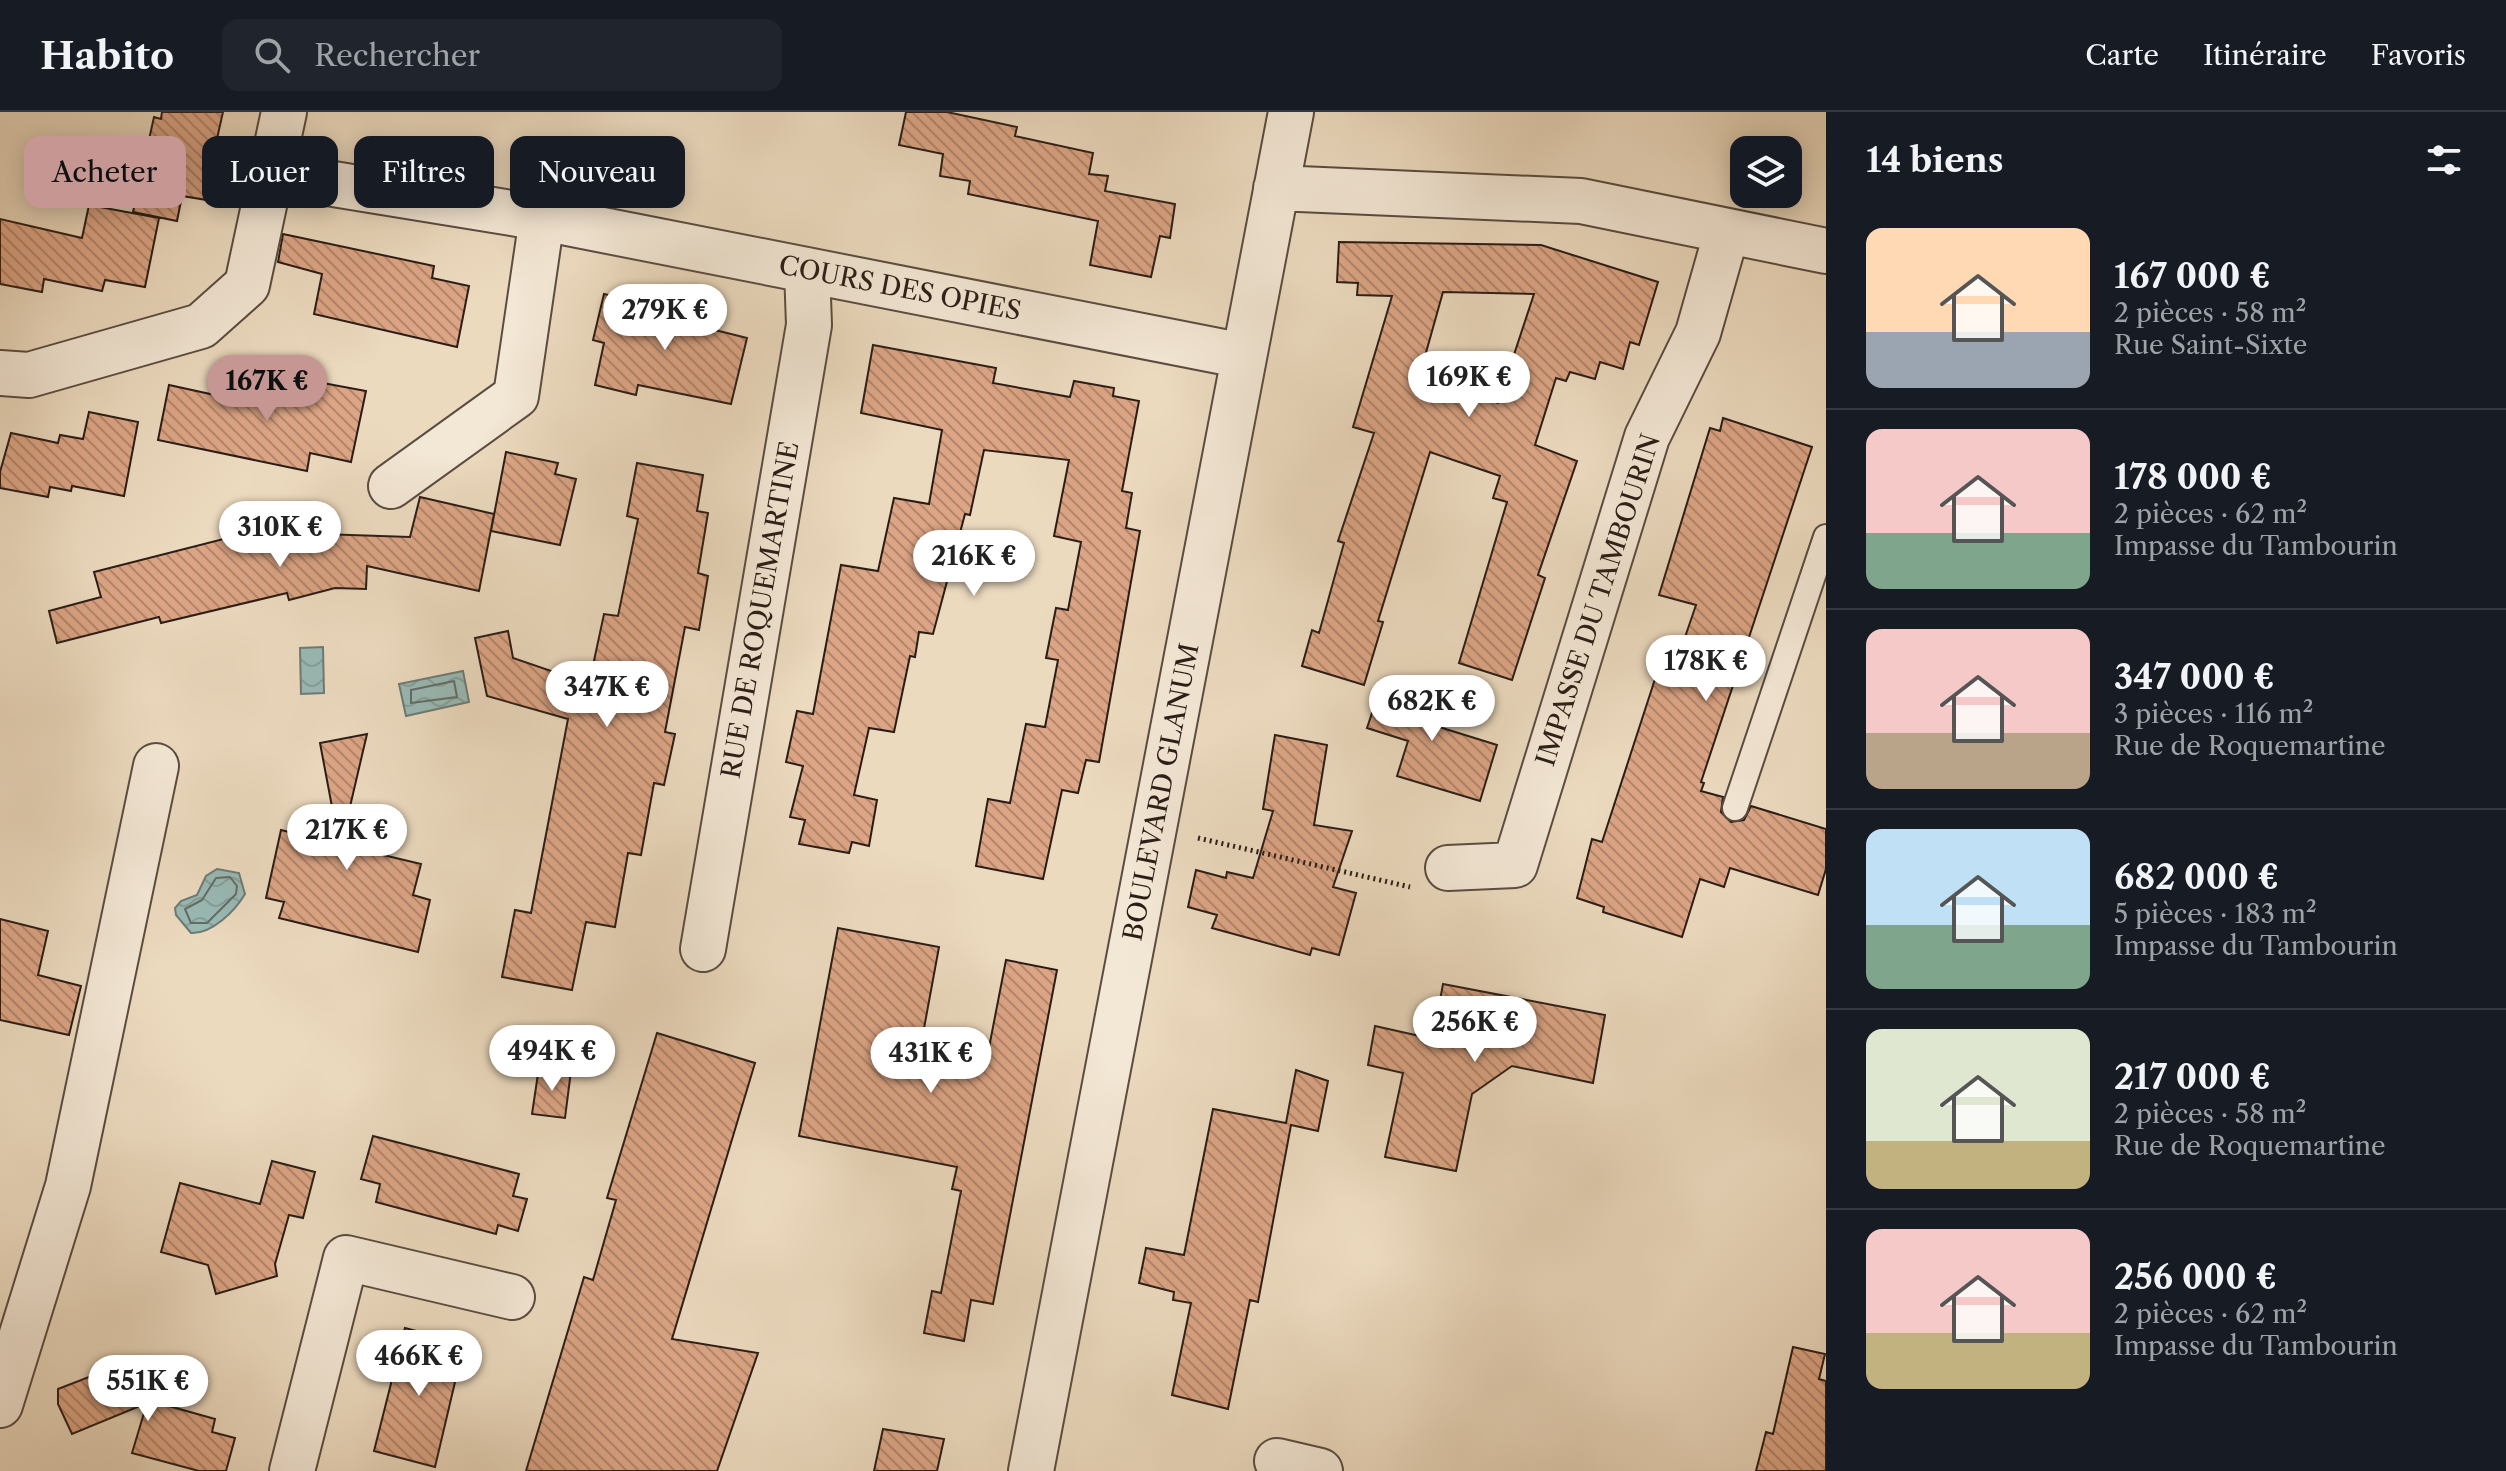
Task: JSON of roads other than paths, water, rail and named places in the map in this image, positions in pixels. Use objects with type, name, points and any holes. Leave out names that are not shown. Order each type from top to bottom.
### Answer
[{"type":"street","points":[[279,136],[284,112]]},
{"type":"street","name":"BOULEVARD GLANUM","points":[[1031,1471],[1291,112]]},
{"type":"street","name":"COURS DES OPIES","points":[[338,185],[542,218],[1244,356]]},
{"type":"street","points":[[1276,188],[1581,201],[1826,251]]},
{"type":"street","points":[[0,373],[29,375],[201,326],[247,285],[264,208]]},
{"type":"street","points":[[391,486],[516,396],[542,218]]},
{"type":"street","name":"IMPASSE DU TAMBOURIN","points":[[1448,868],[1515,865],[1647,437],[1698,333],[1727,231]]},
{"type":"street","name":"RUE DE ROQUEMARTINE","points":[[703,949],[809,325],[807,270]]},
{"type":"street","points":[[0,1405],[68,1186],[156,766]]},
{"type":"street","points":[[292,1471],[346,1258],[512,1297]]},
{"type":"street","points":[[1277,1461],[1320,1471]]},
{"type":"lane","points":[[1735,808],[1826,537]]},
{"type":"water","points":[[323,647],[324,693],[301,694],[300,648]]},
{"type":"water","points":[[463,671],[469,702],[406,716],[399,684]]},
{"type":"water","points":[[217,869],[239,873],[245,894],[222,920],[207,930],[191,933],[176,915],[175,908],[181,901],[197,895],[206,876]]}]
